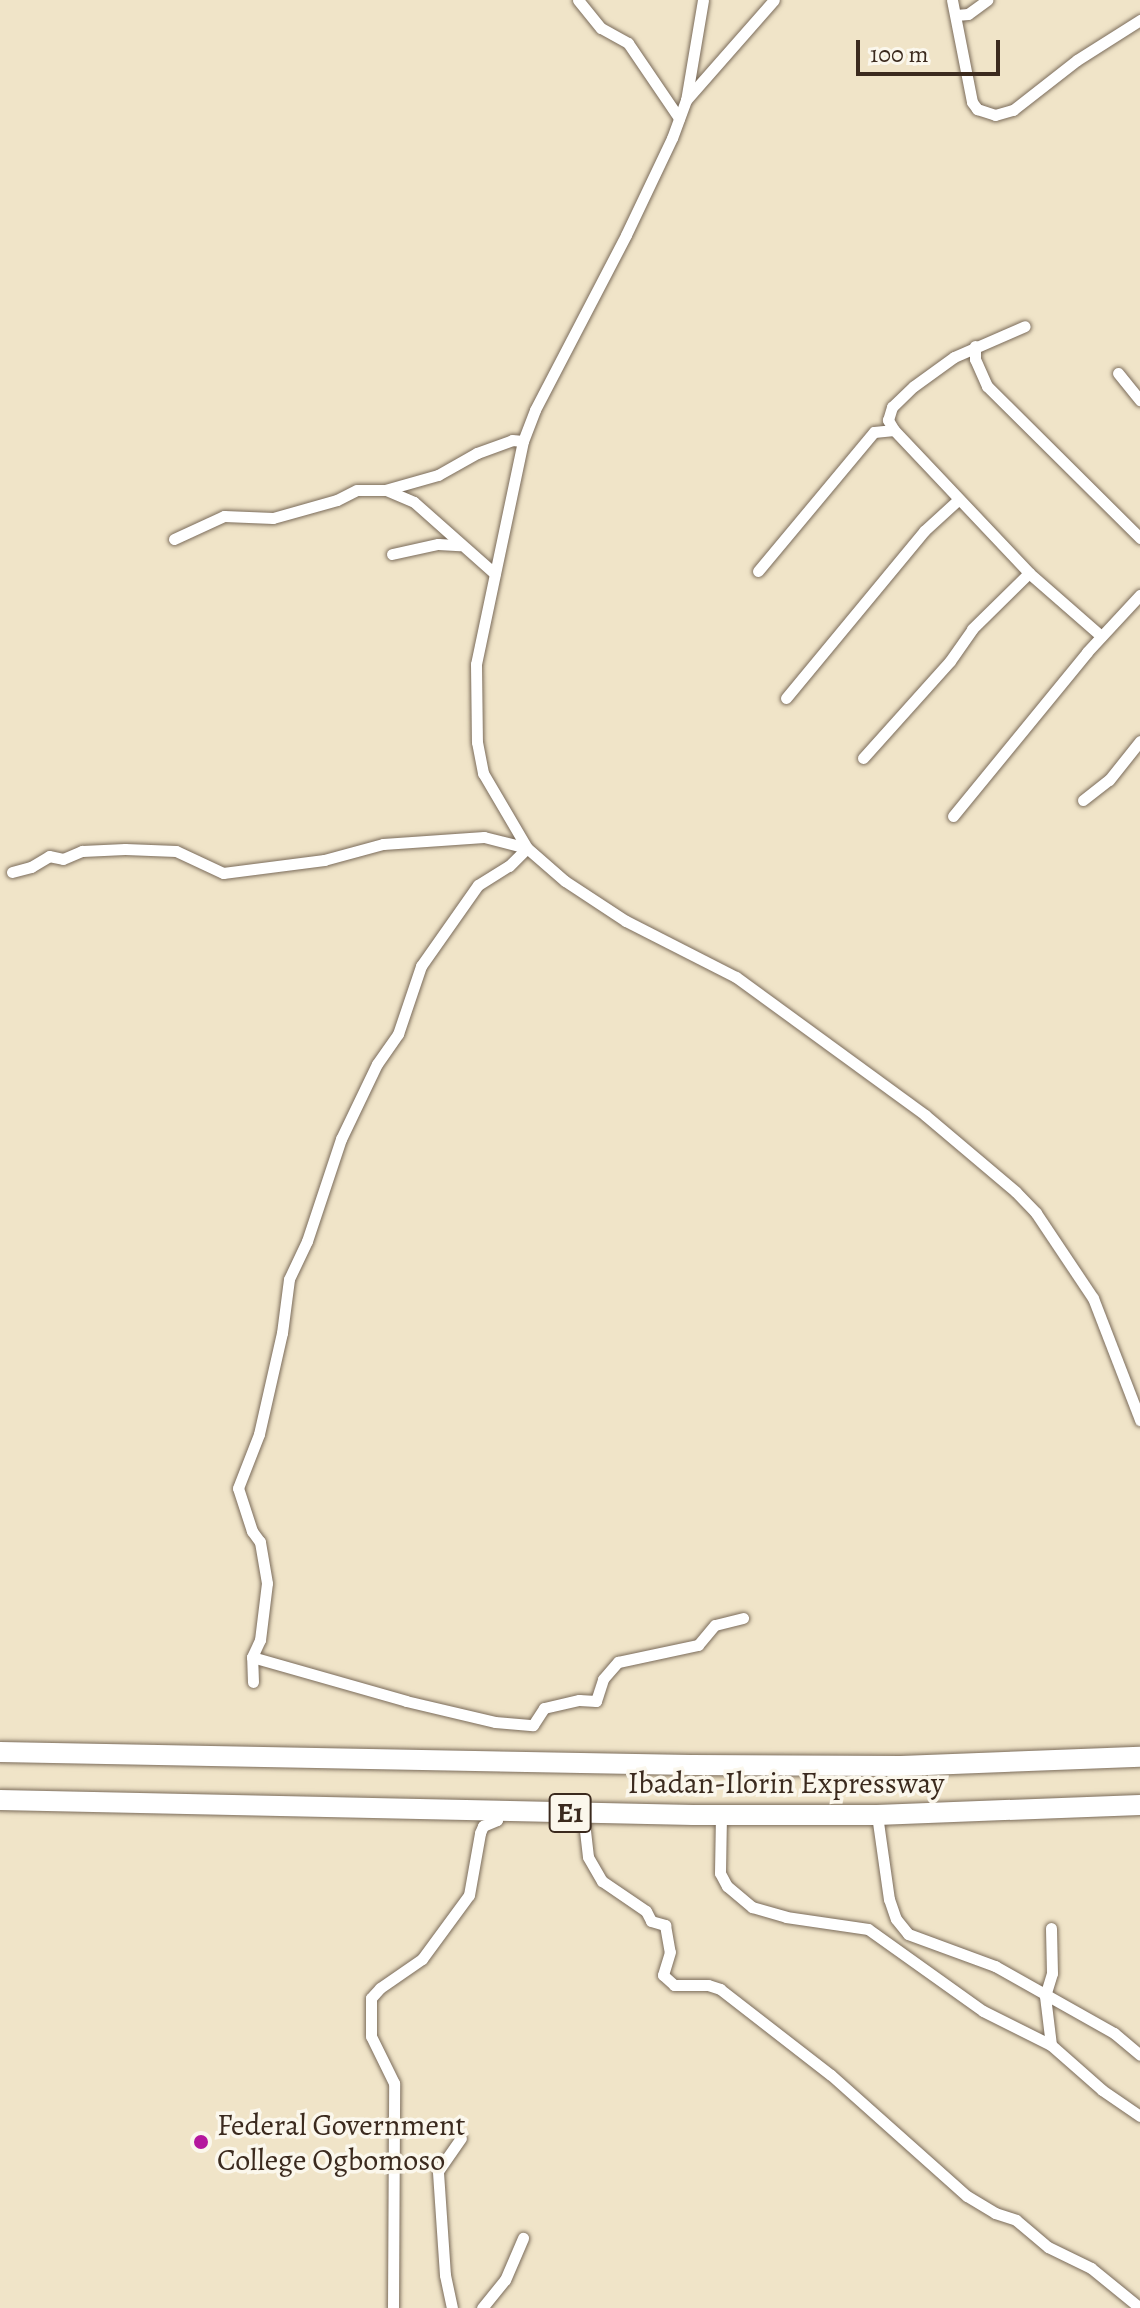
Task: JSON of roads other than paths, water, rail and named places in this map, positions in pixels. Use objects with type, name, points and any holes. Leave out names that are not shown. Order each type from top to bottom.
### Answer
[{"type":"highway","name":"Ibadan-Ilorin Expressway","points":[[0,1752],[901,1766],[1140,1757]]},
{"type":"highway","name":"Ibadan-Ilorin Expressway","points":[[0,1800],[721,1815],[877,1815],[1140,1805]]},
{"type":"street","points":[[578,0],[601,28],[628,43],[679,118]]},
{"type":"street","points":[[703,0],[686,100],[679,118],[633,222],[547,385],[523,441],[476,664],[477,742],[483,773],[527,848],[565,881],[626,921],[736,977],[837,1048],[957,1139],[1016,1192],[1036,1213],[1093,1298],[1140,1420]]},
{"type":"street","points":[[686,100],[774,0]]},
{"type":"street","points":[[952,0],[972,102],[977,109],[995,115],[1013,110],[1057,74],[1140,20]]},
{"type":"street","points":[[956,15],[968,14],[987,0]]},
{"type":"street","points":[[1025,326],[975,346],[934,371],[892,407],[888,420],[1029,573],[1101,636]]},
{"type":"street","points":[[975,346],[975,359],[987,386],[1140,538]]},
{"type":"street","points":[[1118,373],[1140,400]]},
{"type":"street","points":[[758,571],[874,432],[894,430]]},
{"type":"street","points":[[174,539],[224,516],[273,518],[337,500],[357,490],[385,490],[438,475],[477,453],[512,440],[523,441]]},
{"type":"street","points":[[385,490],[414,502],[495,574]]},
{"type":"street","points":[[786,698],[924,531],[959,499]]},
{"type":"street","points":[[392,554],[438,544],[460,545]]},
{"type":"street","points":[[863,758],[950,661],[972,629],[1029,573]]},
{"type":"street","points":[[953,816],[1101,636],[1140,595]]},
{"type":"street","points":[[1083,800],[1109,780],[1140,741]]},
{"type":"street","points":[[12,872],[31,867],[49,856],[63,859],[82,851],[176,851],[223,873],[324,860],[383,844],[484,837],[527,848]]},
{"type":"street","points":[[253,1682],[252,1657],[260,1640],[267,1583],[260,1542],[252,1531],[238,1488],[259,1434],[282,1333],[289,1279],[307,1241],[341,1139],[377,1064],[398,1034],[421,966],[478,885],[509,866],[527,848]]},
{"type":"street","points":[[252,1657],[406,1701],[495,1722],[533,1725],[544,1708],[579,1700],[596,1701],[603,1679],[618,1662],[698,1645],[715,1625],[743,1618]]},
{"type":"street","points":[[393,2308],[394,2083],[371,2036],[371,1998],[380,1988],[422,1959],[469,1895],[480,1833],[483,1826],[497,1820],[498,1811]]},
{"type":"street","points":[[583,1813],[588,1857],[602,1881],[646,1911],[651,1921],[665,1925],[670,1952],[663,1975],[674,1985],[720,1989],[839,2082],[967,2196],[995,2213],[1016,2220],[1048,2247],[1091,2268],[1140,2308]]},
{"type":"street","points":[[721,1815],[720,1873],[727,1886],[752,1907],[786,1917],[868,1929],[983,2011],[1051,2045],[1102,2090],[1140,2116]]},
{"type":"street","points":[[877,1815],[889,1899],[896,1919],[908,1934],[995,1966],[1114,2033],[1140,2055]]},
{"type":"street","points":[[1051,1928],[1052,1973],[1045,1994],[1051,2045]]},
{"type":"street","points":[[452,2308],[445,2275],[438,2171],[461,2138]]},
{"type":"street","points":[[482,2308],[505,2280],[523,2238]]},
{"type":"place","name":"Federal Government College Ogbomoso","points":[[201,2142]]}]
